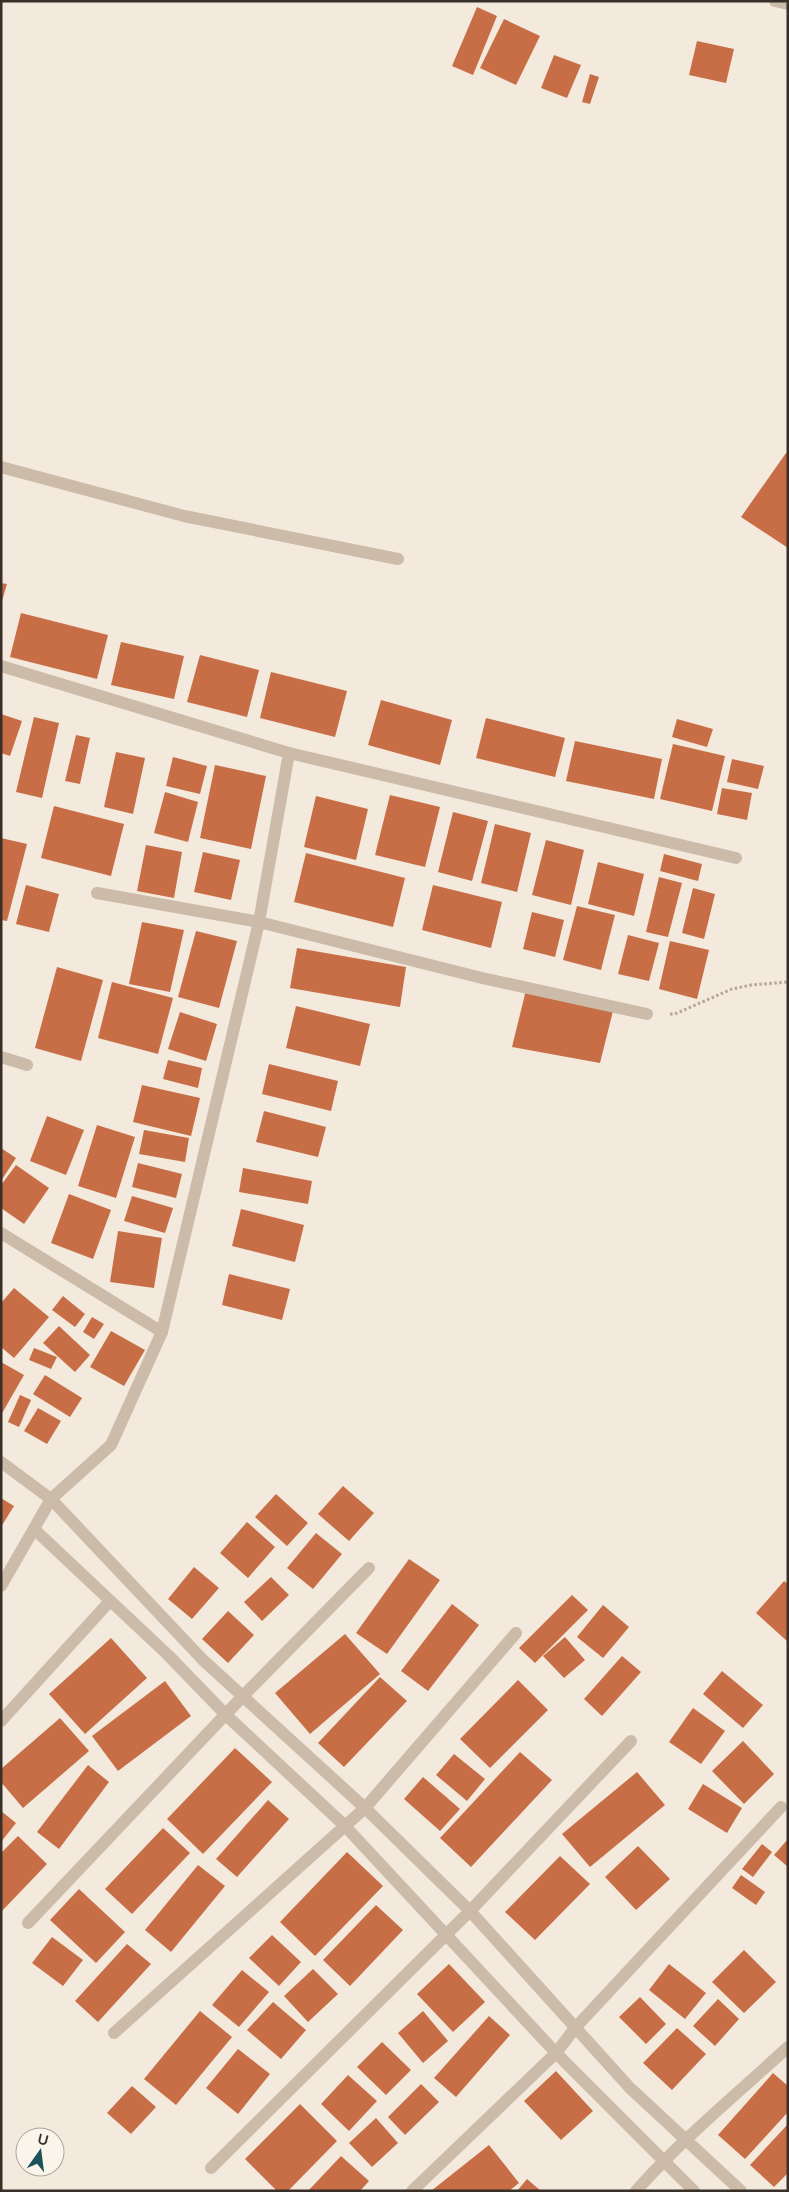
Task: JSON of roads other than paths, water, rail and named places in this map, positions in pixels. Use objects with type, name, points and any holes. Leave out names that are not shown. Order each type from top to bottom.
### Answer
[{"type":"street","points":[[775,1],[788,4]]},
{"type":"street","points":[[1,467],[184,516],[398,559]]},
{"type":"street","points":[[1,666],[289,753],[736,858]]},
{"type":"street","points":[[1,1586],[50,1499],[111,1445],[162,1332],[259,922],[289,753]]},
{"type":"street","points":[[98,893],[259,922],[482,978],[647,1014]]},
{"type":"street","points":[[1,1057],[27,1065]]},
{"type":"street","points":[[1,1233],[162,1332]]},
{"type":"street","points":[[1,1462],[50,1499],[203,1660],[365,1808],[470,1911],[630,2088],[741,2191]]},
{"type":"street","points":[[34,1529],[168,1655],[227,1716],[344,1825],[556,2053],[694,2191]]},
{"type":"street","points":[[28,1923],[227,1716],[243,1696],[369,1568]]},
{"type":"street","points":[[1,1721],[110,1600]]},
{"type":"street","points":[[114,2033],[365,1808],[516,1633]]},
{"type":"street","points":[[211,2168],[470,1911],[630,1741]]},
{"type":"street","points":[[412,2191],[556,2053],[575,2028],[781,1807]]},
{"type":"street","points":[[636,2191],[664,2159],[686,2142],[788,2047]]}]
